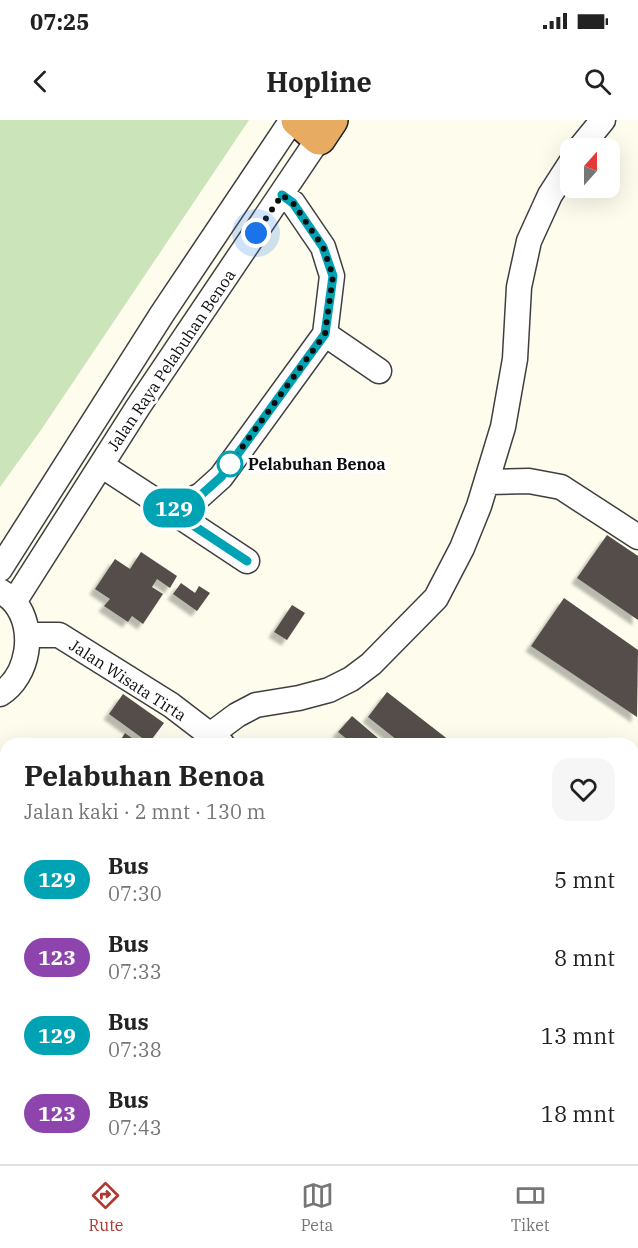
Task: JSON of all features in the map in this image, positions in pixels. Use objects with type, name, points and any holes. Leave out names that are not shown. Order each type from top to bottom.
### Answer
[{"type":"street","name":"Jalan Raya Pelabuhan Benoa","points":[[0,569],[162,314],[292,120]]},
{"type":"street","points":[[588,138],[603,120]]},
{"type":"street","name":"Jalan Raya Pelabuhan Benoa","points":[[7,596],[101,465],[282,195],[316,126]]},
{"type":"street","points":[[218,738],[237,715],[256,705],[329,690],[351,679],[371,664],[436,598],[462,548],[488,482],[503,427],[515,359],[519,286],[529,241],[550,195],[560,180]]},
{"type":"street","points":[[170,510],[201,495],[221,477],[325,334],[333,276],[323,247],[293,203],[282,195]]},
{"type":"street","points":[[325,334],[379,371]]},
{"type":"street","points":[[101,465],[247,561]]},
{"type":"street","points":[[488,482],[529,481],[561,487],[636,532]]},
{"type":"street","points":[[0,694],[8,689],[24,664],[28,635],[23,618],[7,596]]},
{"type":"street","name":"Jalan Wisata Tirta","points":[[28,635],[59,635],[171,705],[213,738]]},
{"type":"green space","points":[[0,120],[249,120],[41,430],[0,487]]},
{"type":"building","points":[[607,535],[638,556],[638,620],[577,578]]},
{"type":"building","points":[[141,552],[177,576],[170,588],[157,579],[152,587],[163,594],[143,624],[132,616],[128,622],[104,606],[110,599],[95,589],[115,559],[130,569]]},
{"type":"building","points":[[181,583],[195,593],[199,586],[210,593],[197,611],[173,594]]},
{"type":"building","points":[[564,598],[638,650],[637,717],[531,646]]},
{"type":"building","points":[[292,605],[305,613],[287,640],[274,632]]},
{"type":"building","points":[[387,692],[446,738],[394,738],[368,717]]},
{"type":"building","points":[[123,694],[164,723],[153,738],[142,738],[109,714]]},
{"type":"building","points":[[352,716],[378,738],[346,738],[338,732]]},
{"type":"building","points":[[125,733],[132,738],[122,738]]},
{"type":"bus line","name":"129","points":[[247,561],[170,510],[201,495],[221,477],[325,334],[333,276],[323,247],[293,203],[282,195]]},
{"type":"place","name":"Pelabuhan Benoa","points":[[230,464]]},
{"type":"route","points":[[230,464],[325,334],[333,276],[323,247],[293,203],[282,195],[256,233]]}]
